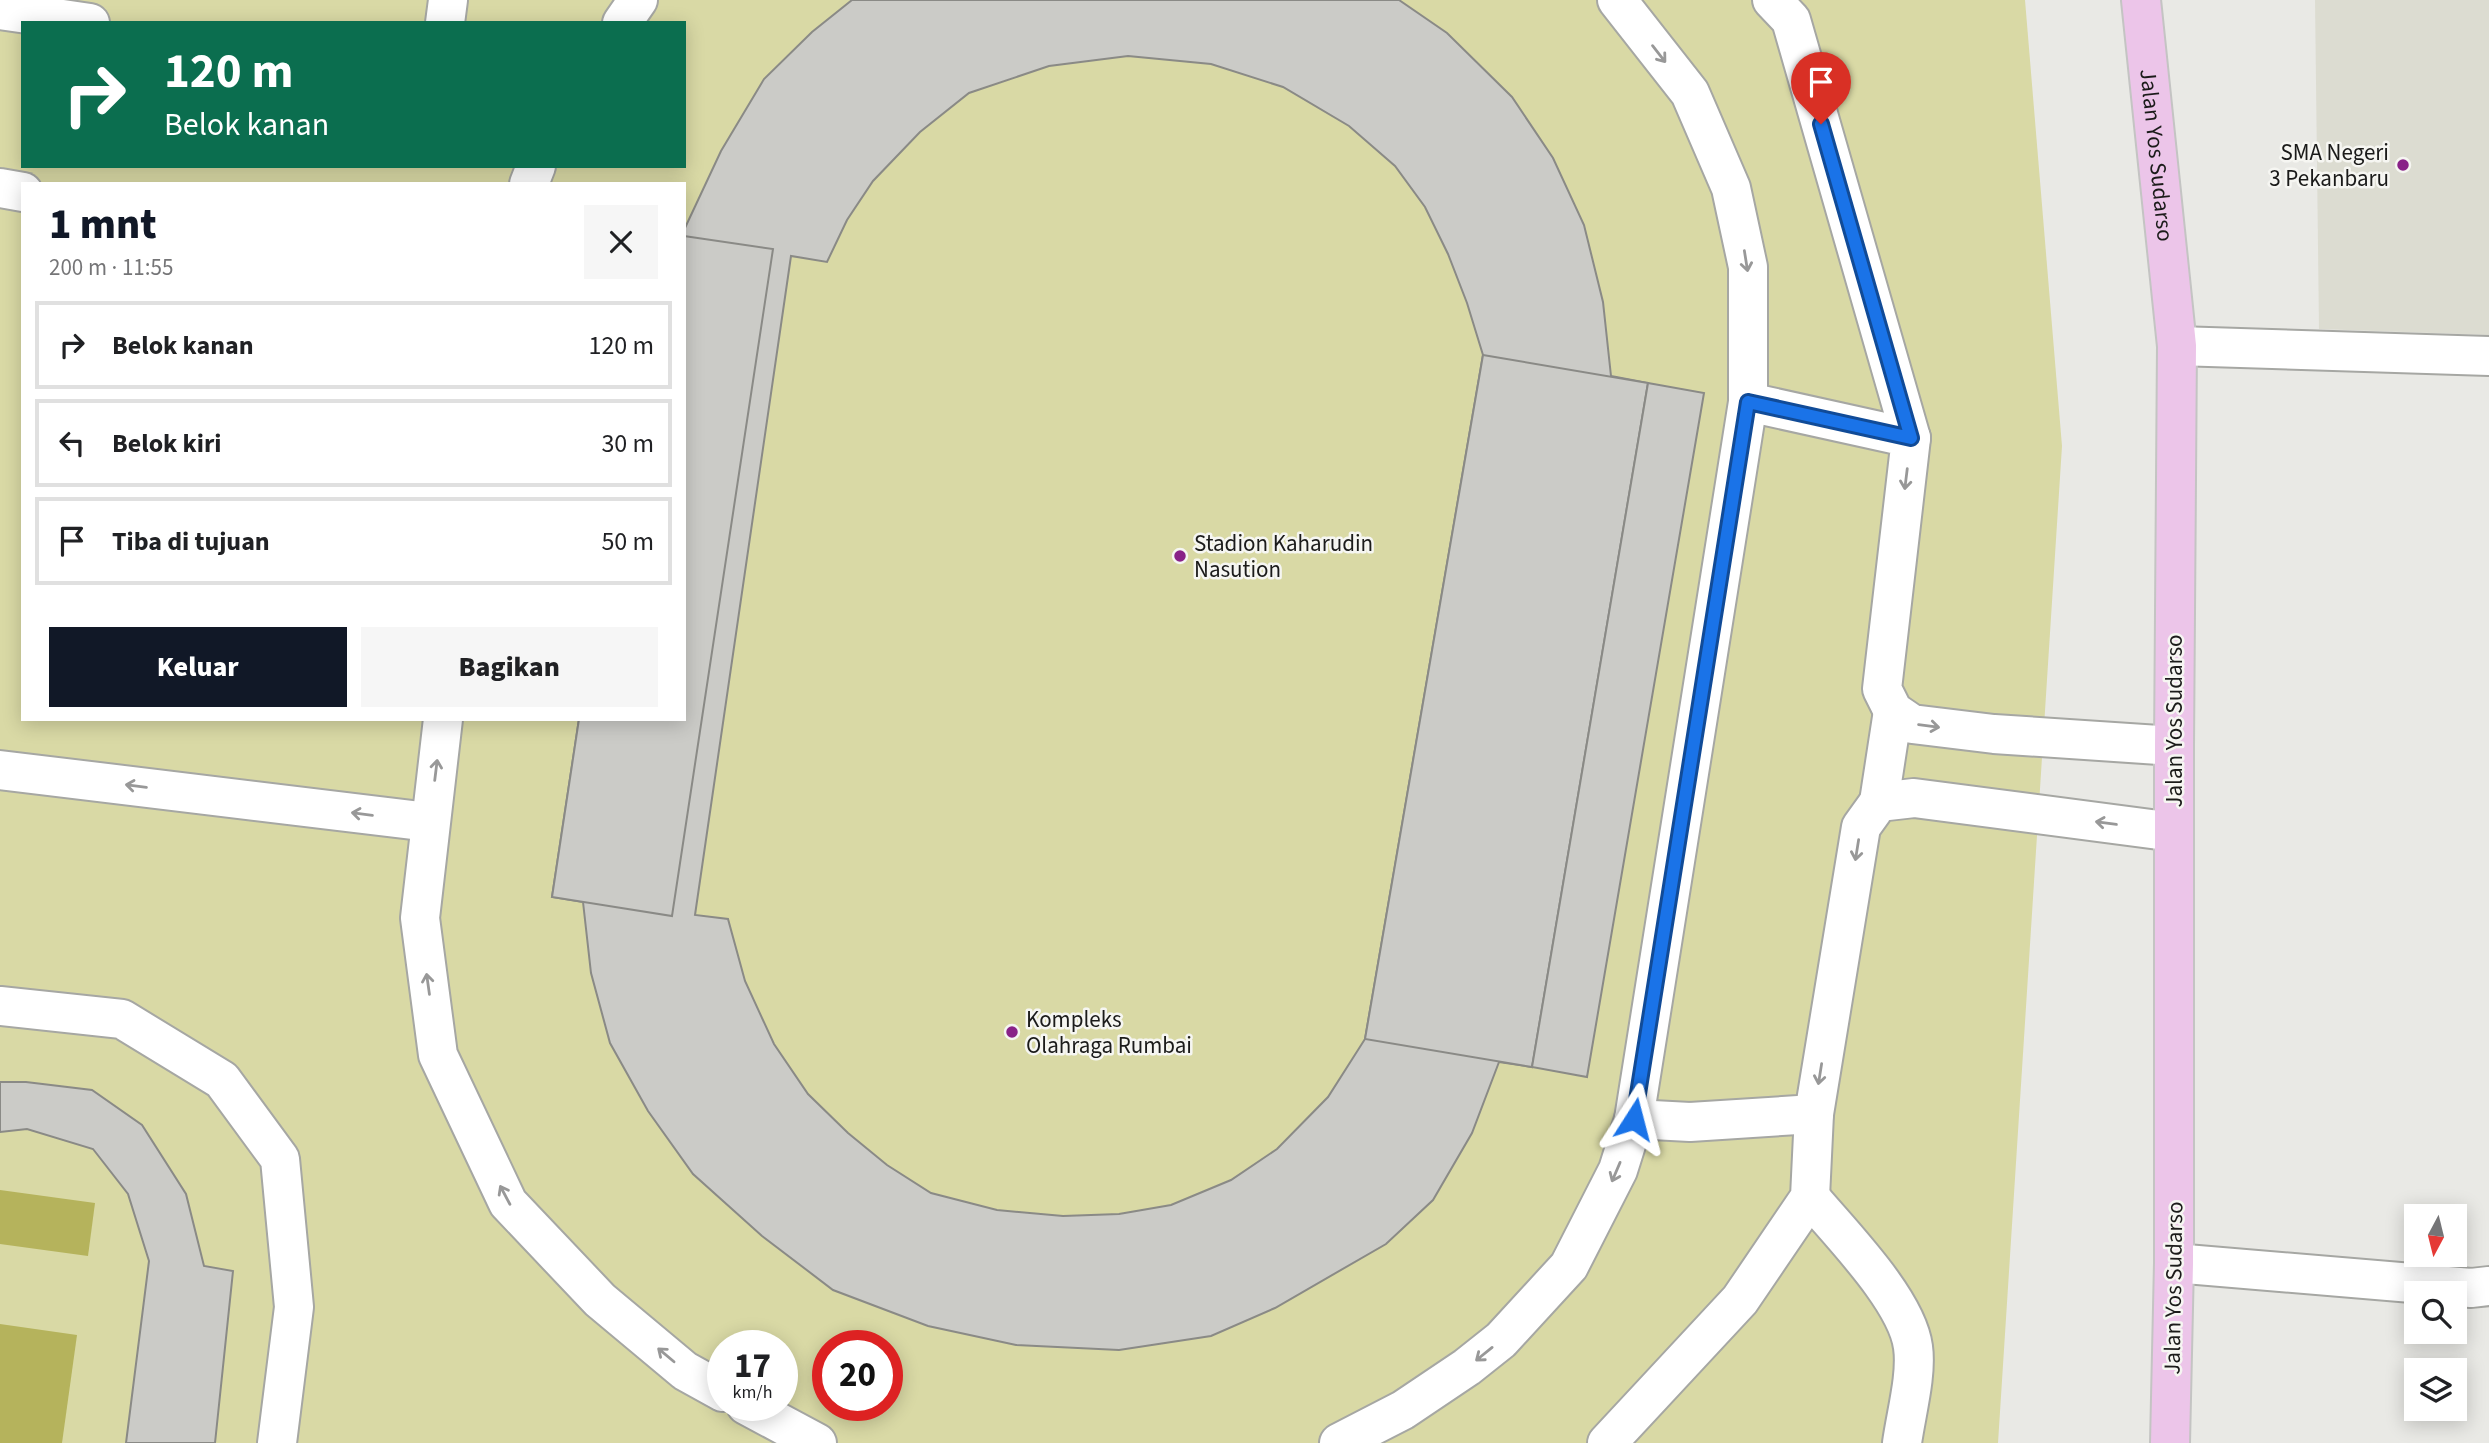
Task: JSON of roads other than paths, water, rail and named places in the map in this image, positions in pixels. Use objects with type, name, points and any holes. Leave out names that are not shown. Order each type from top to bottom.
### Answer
[{"type":"main road","name":"Jalan Yos Sudarso","points":[[2141,0],[2177,346],[2174,746],[2175,1263],[2170,1443]]},
{"type":"lane","points":[[445,21],[448,0]]},
{"type":"lane","points":[[623,21],[638,0]]},
{"type":"lane","points":[[1339,1443],[1405,1426],[1467,1367],[1501,1340],[1569,1266],[1618,1170],[1634,1119],[1748,402],[1748,267],[1731,188],[1690,93],[1617,0]]},
{"type":"lane","points":[[1786,7],[1911,438],[1882,689],[1893,711],[1912,724],[1994,734],[2174,746]]},
{"type":"lane","points":[[0,10],[76,21]]},
{"type":"lane","points":[[0,188],[21,192]]},
{"type":"lane","points":[[2177,346],[2489,356]]},
{"type":"lane","points":[[1748,402],[1911,438]]},
{"type":"lane","points":[[1607,1443],[1740,1300],[1810,1197],[1814,1114],[1861,827],[1879,802],[1893,711]]},
{"type":"lane","points":[[443,721],[420,918],[438,1055],[508,1203],[600,1300],[685,1370],[707,1383]]},
{"type":"lane","points":[[0,770],[429,822]]},
{"type":"lane","points":[[1879,802],[1914,798],[2174,832]]},
{"type":"lane","points":[[0,1006],[122,1019],[222,1080],[280,1159],[295,1307],[277,1443]]},
{"type":"lane","points":[[1634,1119],[1690,1122],[1814,1114]]},
{"type":"lane","points":[[1810,1197],[1861,1258],[1906,1322],[1913,1347],[1902,1443]]},
{"type":"lane","points":[[2175,1263],[2471,1288],[2489,1286]]},
{"type":"lane","points":[[776,1421],[817,1443]]},
{"type":"place","name":"SMA Negeri 3 Pekanbaru","points":[[2403,165]]},
{"type":"place","name":"Stadion Kaharudin Nasution","points":[[1180,556]]},
{"type":"place","name":"Kompleks Olahraga Rumbai","points":[[1012,1032]]}]
